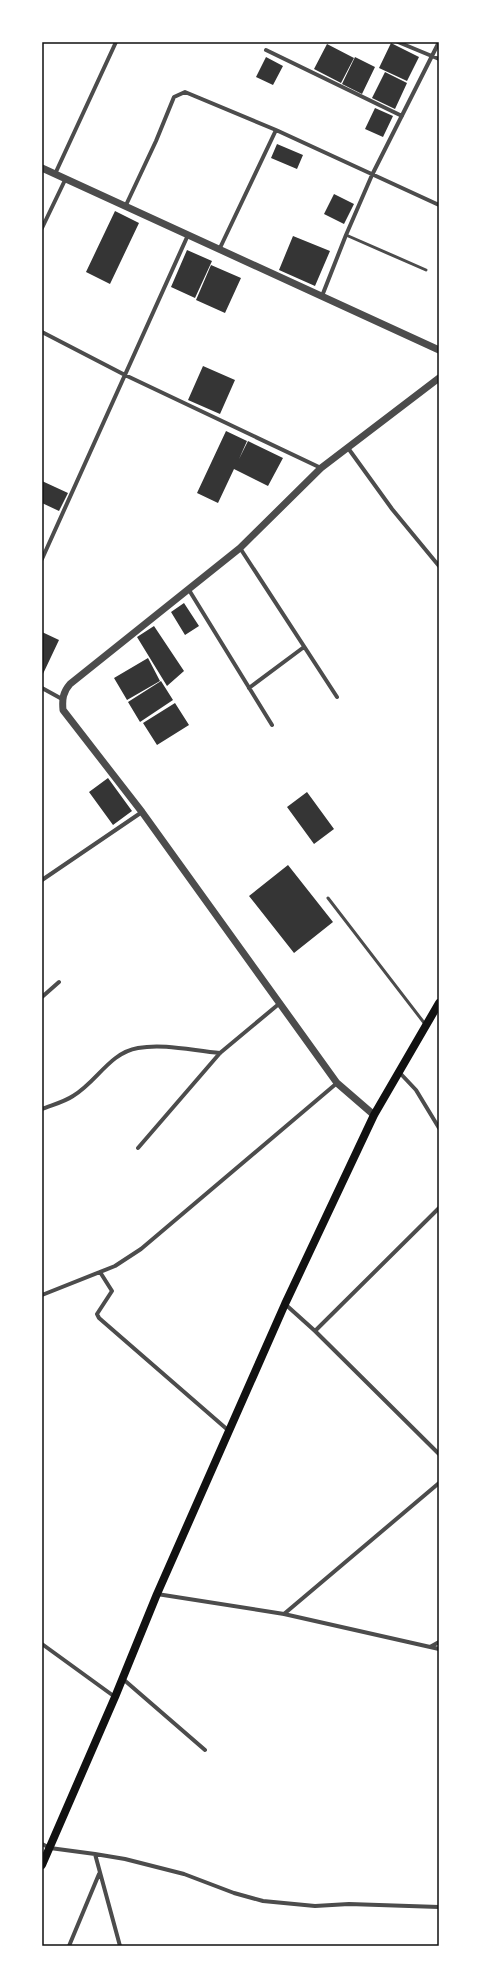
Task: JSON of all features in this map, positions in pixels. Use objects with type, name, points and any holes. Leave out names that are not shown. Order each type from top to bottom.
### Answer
[{"type":"main road","points":[[42,1865],[116,1697],[157,1594],[285,1304],[374,1115],[425,1024],[439,1003]]},
{"type":"street","points":[[55,174],[116,42]]},
{"type":"street","points":[[398,42],[439,59]]},
{"type":"street","points":[[322,296],[372,175],[439,42]]},
{"type":"street","points":[[266,50],[402,116]]},
{"type":"street","points":[[126,205],[156,141],[174,97],[185,92],[276,130],[439,205]]},
{"type":"street","points":[[219,250],[276,130]]},
{"type":"street","points":[[42,168],[126,205],[219,250],[439,350]]},
{"type":"street","points":[[42,228],[66,178]]},
{"type":"street","points":[[42,559],[188,235]]},
{"type":"street","points":[[42,332],[125,375],[321,468]]},
{"type":"street","points":[[374,1115],[337,1083],[142,812],[62,710],[62,699],[70,684],[240,548],[321,468],[439,378]]},
{"type":"street","points":[[348,448],[392,509],[439,566]]},
{"type":"street","points":[[240,548],[336,697]]},
{"type":"street","points":[[189,590],[272,725]]},
{"type":"street","points":[[249,688],[304,647]]},
{"type":"street","points":[[42,688],[62,699]]},
{"type":"street","points":[[42,880],[142,812]]},
{"type":"street","points":[[42,997],[59,982]]},
{"type":"street","points":[[138,1148],[220,1053],[280,1003]]},
{"type":"street","points":[[42,1109],[73,1097],[88,1085],[108,1062],[137,1048],[155,1047],[220,1053]]},
{"type":"street","points":[[399,1071],[416,1090],[439,1128]]},
{"type":"street","points":[[43,1294],[115,1266],[141,1249],[337,1083]]},
{"type":"street","points":[[315,1331],[439,1208]]},
{"type":"street","points":[[100,1272],[112,1292],[99,1309],[97,1314],[99,1318],[229,1431]]},
{"type":"street","points":[[285,1304],[315,1331],[439,1454]]},
{"type":"street","points":[[284,1614],[439,1483]]},
{"type":"street","points":[[157,1594],[284,1614],[439,1649]]},
{"type":"street","points":[[430,1647],[439,1642]]},
{"type":"street","points":[[42,1644],[116,1697]]},
{"type":"street","points":[[123,1680],[205,1750]]},
{"type":"street","points":[[42,1844],[50,1848],[125,1858],[178,1872],[234,1893],[263,1901],[315,1906],[349,1904],[439,1907]]},
{"type":"street","points":[[95,1854],[120,1946]]},
{"type":"street","points":[[69,1946],[100,1874]]},
{"type":"lane","points":[[346,235],[426,270]]},
{"type":"lane","points":[[328,898],[425,1024]]},
{"type":"building","points":[[391,43],[419,57],[407,81],[379,68]]},
{"type":"building","points":[[327,44],[354,58],[341,83],[314,69]]},
{"type":"building","points":[[266,57],[283,66],[273,85],[256,77]]},
{"type":"building","points":[[355,57],[375,67],[362,94],[342,84]]},
{"type":"building","points":[[385,72],[407,83],[395,109],[372,98]]},
{"type":"building","points":[[375,108],[393,116],[383,137],[365,129]]},
{"type":"building","points":[[277,144],[303,155],[297,169],[271,158]]},
{"type":"building","points":[[334,194],[354,204],[344,224],[324,214]]},
{"type":"building","points":[[115,211],[139,223],[110,284],[86,272]]},
{"type":"building","points":[[293,236],[330,251],[315,286],[279,270]]},
{"type":"building","points":[[187,250],[212,261],[195,298],[171,287]]},
{"type":"building","points":[[211,265],[241,278],[225,313],[196,300]]},
{"type":"building","points":[[203,366],[235,380],[220,414],[188,400]]},
{"type":"building","points":[[226,431],[247,441],[239,459],[248,441],[283,458],[268,486],[234,469],[218,503],[197,493]]},
{"type":"building","points":[[42,481],[68,493],[59,511],[42,503]]},
{"type":"building","points":[[184,603],[199,626],[185,635],[171,612]]},
{"type":"building","points":[[154,626],[184,671],[167,686],[137,637]]},
{"type":"building","points":[[42,632],[59,640],[42,676]]},
{"type":"building","points":[[148,658],[160,681],[127,700],[114,678]]},
{"type":"building","points":[[161,681],[173,700],[140,722],[128,702]]},
{"type":"building","points":[[175,703],[189,725],[157,745],[143,723]]},
{"type":"building","points":[[108,778],[132,811],[113,825],[89,792]]},
{"type":"building","points":[[307,792],[334,829],[314,844],[287,807]]},
{"type":"building","points":[[288,865],[333,922],[294,953],[249,896]]}]
